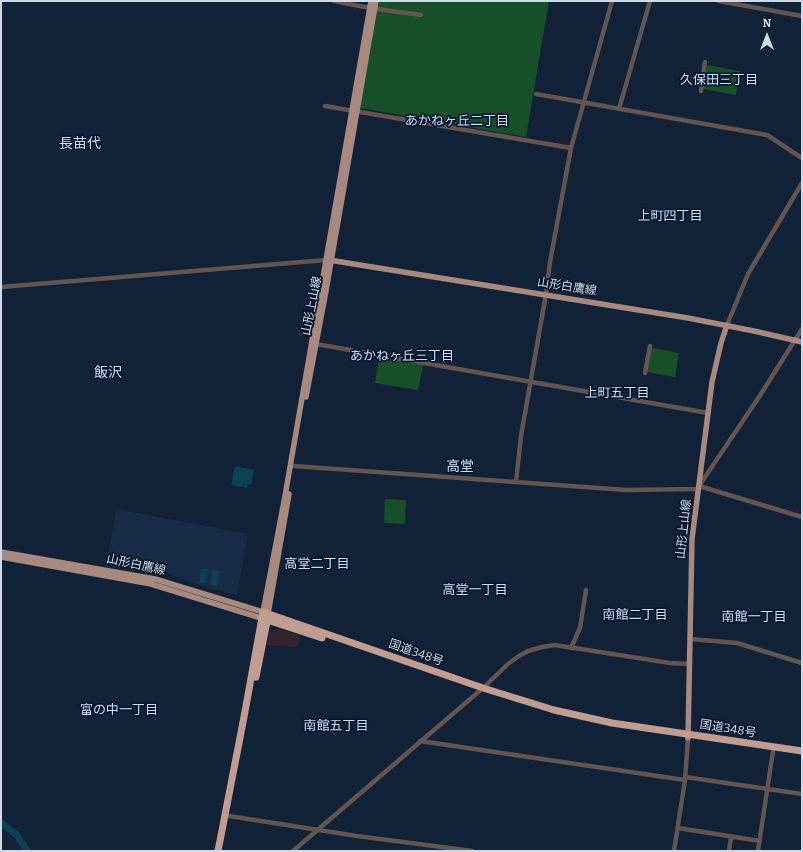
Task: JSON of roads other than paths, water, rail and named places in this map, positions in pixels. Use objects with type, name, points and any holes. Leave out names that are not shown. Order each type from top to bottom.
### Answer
[{"type":"highway","name":"国道348号","points":[[265,616],[481,689],[566,713],[612,723],[802,755]]},
{"type":"highway","points":[[222,851],[265,616]]},
{"type":"highway","points":[[218,851],[265,616]]},
{"type":"highway","name":"国道348号","points":[[689,736],[802,751]]},
{"type":"main road","name":"山形上山線","points":[[265,616],[285,496],[355,110],[372,8],[371,1]]},
{"type":"main road","name":"山形上山線","points":[[372,8],[376,1]]},
{"type":"main road","name":"山形上山線","points":[[265,616],[316,344],[329,260]]},
{"type":"main road","name":"山形白鷹線","points":[[329,260],[546,294],[727,325],[802,342]]},
{"type":"main road","name":"山形上山線","points":[[689,736],[692,539],[712,382],[721,343],[727,325]]},
{"type":"main road","name":"山形白鷹線","points":[[1,552],[155,579],[265,616]]},
{"type":"main road","name":"山形白鷹線","points":[[1,558],[151,584],[265,616]]},
{"type":"street","points":[[334,1],[421,15]]},
{"type":"street","points":[[516,482],[521,436],[530,381],[571,148],[612,1]]},
{"type":"street","points":[[619,109],[650,1]]},
{"type":"street","points":[[719,1],[802,16]]},
{"type":"street","points":[[701,91],[705,62]]},
{"type":"street","points":[[536,94],[767,135],[802,158]]},
{"type":"street","points":[[325,106],[571,148]]},
{"type":"street","points":[[727,325],[748,274],[802,184]]},
{"type":"street","points":[[1,287],[329,260]]},
{"type":"street","points":[[699,488],[802,329]]},
{"type":"street","points":[[316,344],[708,413]]},
{"type":"street","points":[[645,373],[650,346]]},
{"type":"street","points":[[294,466],[626,490],[699,488],[802,517]]},
{"type":"street","points":[[571,648],[580,628],[586,590]]},
{"type":"street","points":[[691,639],[737,643],[802,663]]},
{"type":"street","points":[[293,851],[481,689],[509,663],[528,651],[555,645],[670,663],[690,664]]},
{"type":"street","points":[[674,851],[685,778],[689,736]]},
{"type":"street","points":[[420,741],[802,794]]},
{"type":"street","points":[[758,851],[773,751]]},
{"type":"street","points":[[229,816],[472,851]]},
{"type":"street","points":[[678,828],[731,837],[760,840]]},
{"type":"street","points":[[729,851],[731,837]]},
{"type":"waterway","points":[[1,823],[17,835],[27,851]]},
{"type":"district","name":"久保田三丁目","points":[[719,80]]},
{"type":"district","name":"あかねヶ丘二丁目","points":[[457,121]]},
{"type":"district","name":"長苗代","points":[[80,144]]},
{"type":"district","name":"上町四丁目","points":[[670,216]]},
{"type":"district","name":"あかねヶ丘三丁目","points":[[402,356]]},
{"type":"district","name":"飯沢","points":[[108,373]]},
{"type":"district","name":"上町五丁目","points":[[617,393]]},
{"type":"district","name":"高堂","points":[[460,467]]},
{"type":"district","name":"高堂二丁目","points":[[317,564]]},
{"type":"district","name":"高堂一丁目","points":[[475,590]]},
{"type":"district","name":"南館二丁目","points":[[635,615]]},
{"type":"district","name":"南館一丁目","points":[[754,617]]},
{"type":"district","name":"富の中一丁目","points":[[119,710]]},
{"type":"district","name":"南館五丁目","points":[[336,726]]}]
